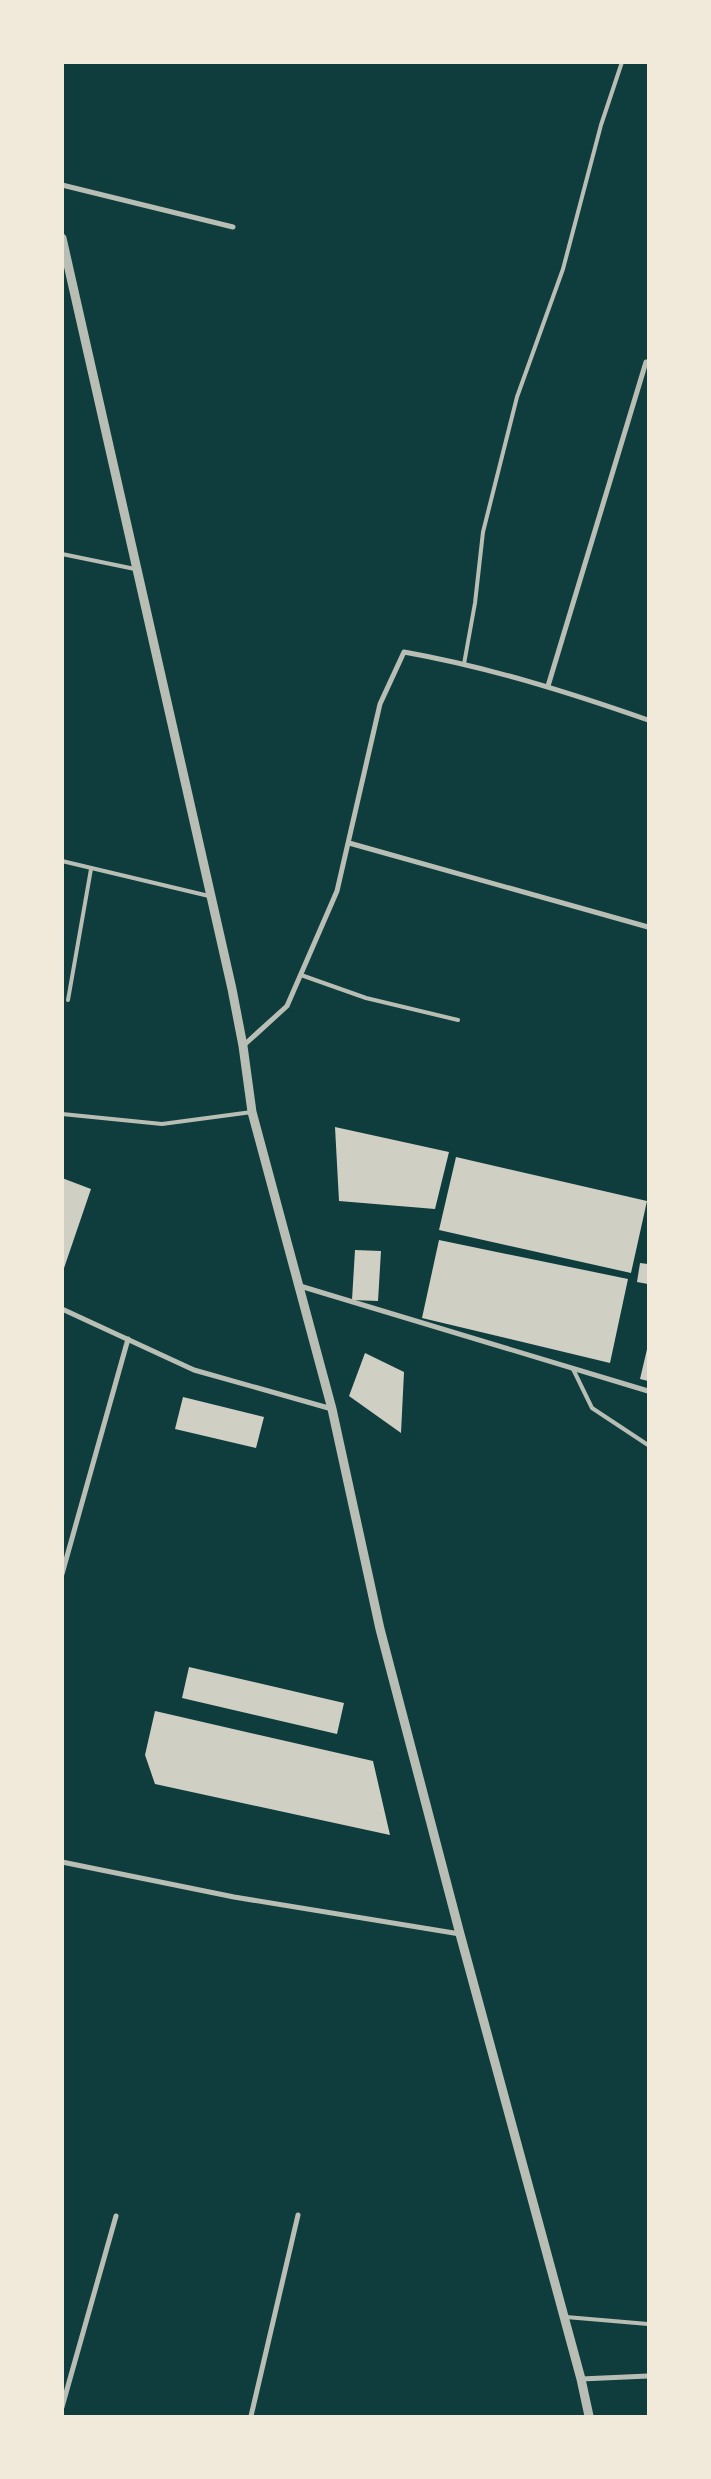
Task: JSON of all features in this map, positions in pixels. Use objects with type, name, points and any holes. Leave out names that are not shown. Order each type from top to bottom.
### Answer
[{"type":"street","points":[[62,185],[233,226]]},
{"type":"street","points":[[62,238],[212,896],[244,1046],[252,1112],[332,1409],[380,1629],[460,1934],[582,2379],[589,2416]]},
{"type":"street","points":[[548,686],[646,362]]},
{"type":"street","points":[[244,1046],[287,1006],[337,891],[380,704],[404,652],[464,664],[548,686],[648,720]]},
{"type":"street","points":[[349,843],[591,913],[648,927]]},
{"type":"street","points":[[300,1286],[648,1391]]},
{"type":"street","points":[[62,1310],[194,1370],[332,1409]]},
{"type":"street","points":[[62,1574],[128,1340]]},
{"type":"street","points":[[62,1862],[234,1897],[460,1934]]},
{"type":"street","points":[[251,2416],[298,2215]]},
{"type":"street","points":[[62,2407],[116,2216]]},
{"type":"street","points":[[582,2379],[648,2376]]},
{"type":"lane","points":[[464,664],[475,603],[483,532],[518,397],[563,269],[601,125],[622,62]]},
{"type":"lane","points":[[62,554],[137,569]]},
{"type":"lane","points":[[62,861],[212,896]]},
{"type":"lane","points":[[68,1000],[91,869]]},
{"type":"lane","points":[[301,975],[366,998],[458,1020]]},
{"type":"lane","points":[[62,1114],[162,1124],[252,1112]]},
{"type":"lane","points":[[573,1368],[592,1408],[648,1445]]},
{"type":"lane","points":[[564,2317],[648,2324]]},
{"type":"building","points":[[335,1127],[449,1152],[435,1209],[339,1201]]},
{"type":"building","points":[[456,1157],[647,1201],[631,1273],[439,1230]]},
{"type":"building","points":[[62,1178],[91,1189],[63,1271],[62,1271]]},
{"type":"building","points":[[439,1240],[628,1279],[610,1363],[422,1318]]},
{"type":"building","points":[[355,1250],[381,1251],[378,1301],[352,1300]]},
{"type":"building","points":[[640,1263],[648,1264],[648,1284],[637,1282]]},
{"type":"building","points":[[648,1345],[648,1381],[640,1379]]},
{"type":"building","points":[[365,1353],[404,1372],[401,1433],[349,1396]]},
{"type":"building","points":[[183,1397],[264,1417],[256,1448],[175,1429]]},
{"type":"building","points":[[189,1667],[344,1703],[337,1734],[182,1698]]},
{"type":"building","points":[[155,1711],[373,1761],[390,1835],[155,1784],[145,1755]]}]
